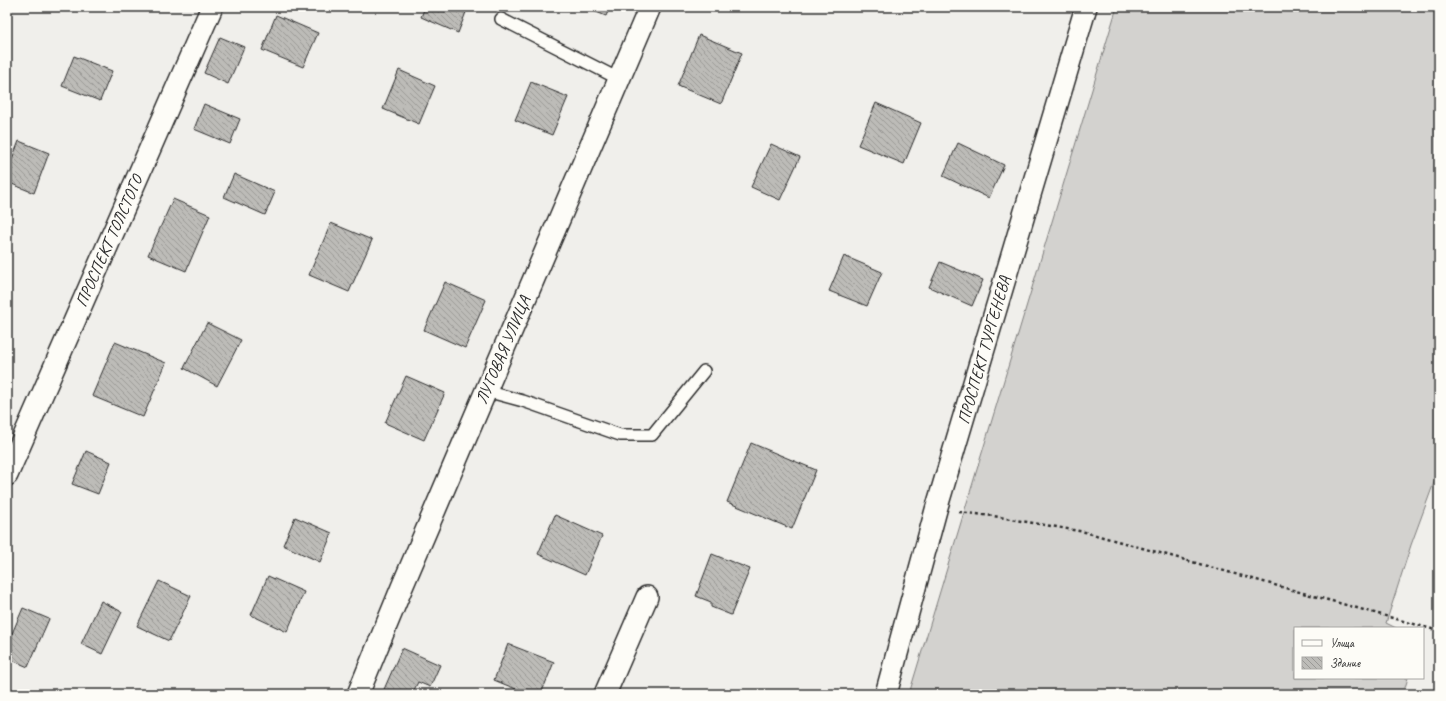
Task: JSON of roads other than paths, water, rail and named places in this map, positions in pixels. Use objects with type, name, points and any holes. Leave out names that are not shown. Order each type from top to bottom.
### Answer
[{"type":"street","name":"ПРОСПЕКТ ТОЛСТОГО","points":[[7,475],[212,7]]},
{"type":"street","name":"ЛУГОВАЯ УЛИЦА","points":[[358,694],[650,7]]},
{"type":"street","name":"ПРОСПЕКТ ТУРГЕНЕВА","points":[[886,694],[936,510],[1086,7]]},
{"type":"street","points":[[606,694],[646,597]]},
{"type":"lane","points":[[501,19],[619,79]]},
{"type":"lane","points":[[486,391],[523,401],[620,435],[652,435],[704,371]]}]
